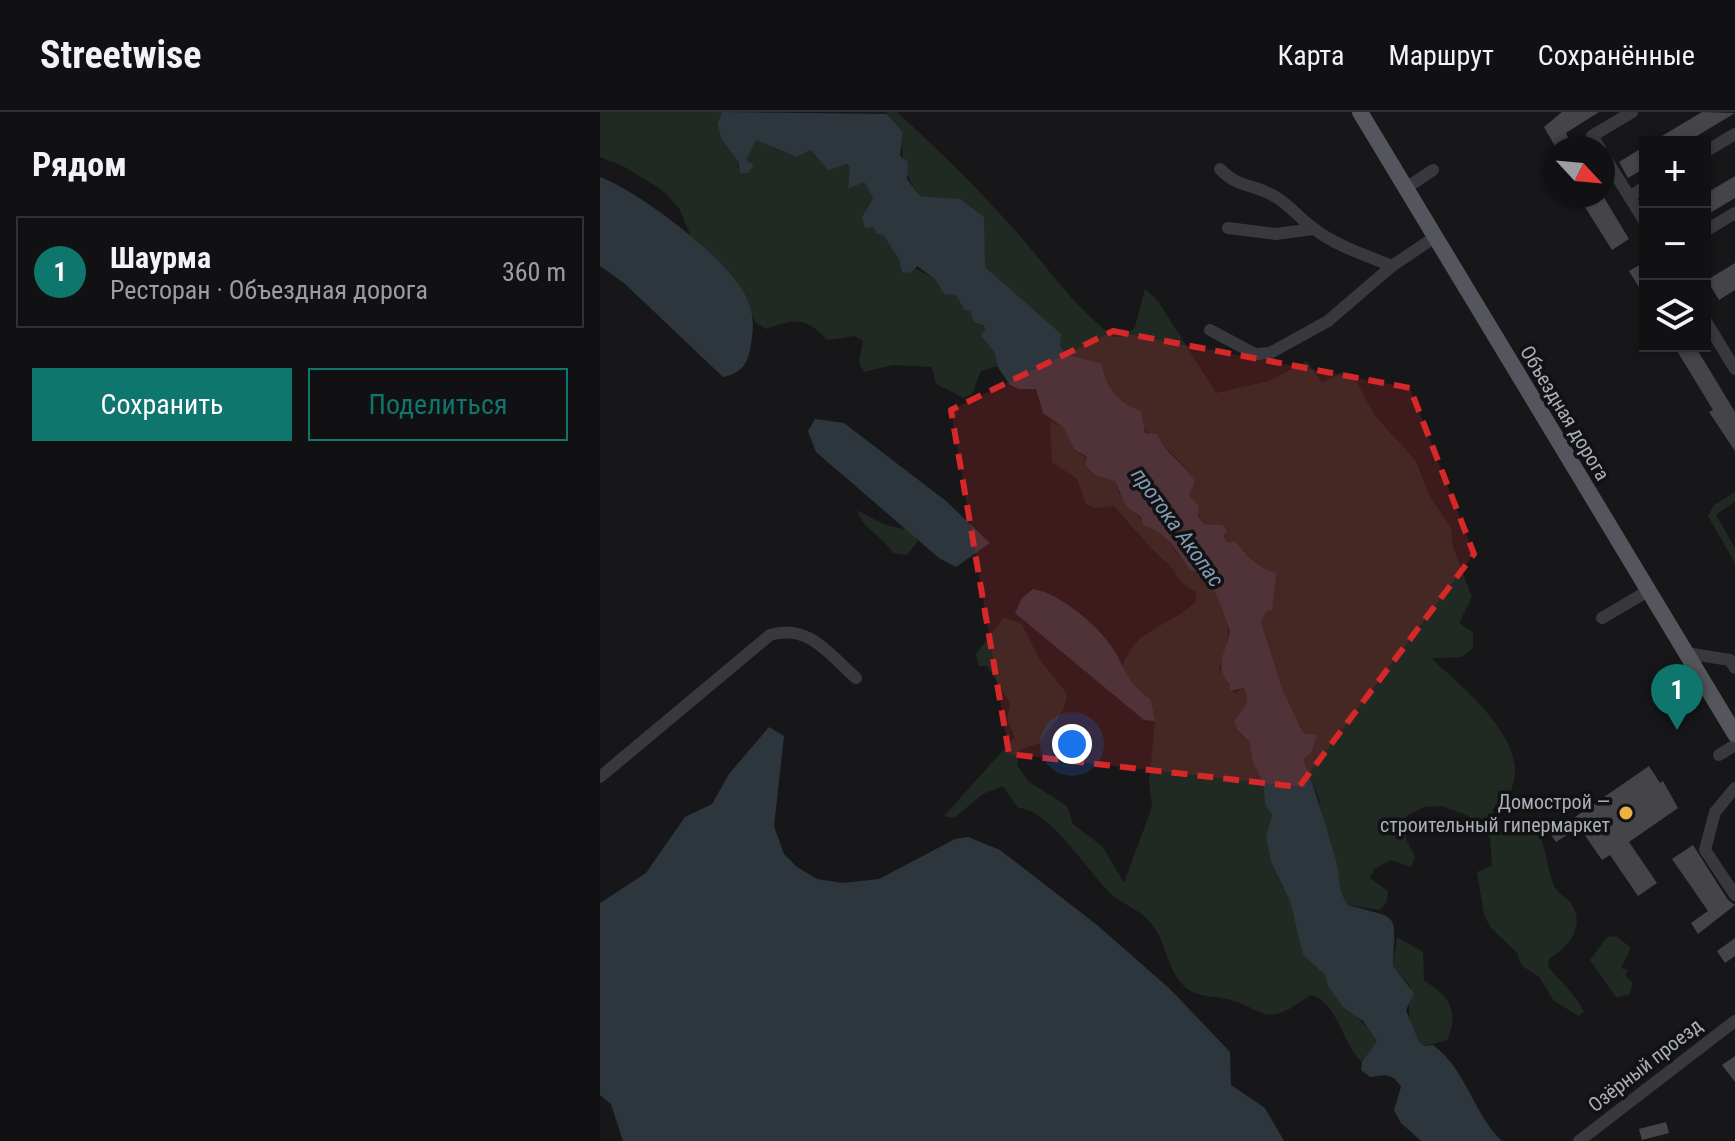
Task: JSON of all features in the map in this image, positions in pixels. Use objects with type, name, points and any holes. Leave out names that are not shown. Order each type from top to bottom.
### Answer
[{"type":"main road","name":"Объездная дорога","points":[[1360,112],[1735,734]]},
{"type":"street","points":[[1592,136],[1632,112]]},
{"type":"street","points":[[1711,148],[1735,134]]},
{"type":"street","points":[[1220,169],[1234,184],[1262,189],[1279,198],[1313,229],[1338,244],[1392,266]]},
{"type":"street","points":[[1406,188],[1433,170]]},
{"type":"street","points":[[1615,174],[1639,213]]},
{"type":"street","points":[[1629,197],[1639,191]]},
{"type":"street","points":[[1711,227],[1735,213]]},
{"type":"street","points":[[1228,228],[1276,234],[1313,229]]},
{"type":"street","points":[[1210,330],[1255,354],[1270,353],[1328,321],[1392,266],[1435,237]]},
{"type":"street","points":[[1711,330],[1735,369]]},
{"type":"street","points":[[1602,618],[1648,591]]},
{"type":"street","points":[[600,777],[770,635],[785,630],[813,638],[856,678]]},
{"type":"street","points":[[1686,653],[1730,660],[1735,668]]},
{"type":"street","points":[[1719,755],[1735,745]]},
{"type":"street","points":[[1735,788],[1715,812],[1705,850],[1735,895]]},
{"type":"street","name":"Озёрный проезд","points":[[1579,1141],[1735,1021]]},
{"type":"highlighted area","points":[[1113,331],[1410,388],[1474,554],[1299,787],[1009,754],[951,410]]},
{"type":"shaded area","points":[[600,112],[722,112],[717,124],[722,140],[738,161],[737,167],[753,165],[746,160],[756,140],[795,157],[811,150],[851,167],[849,188],[864,182],[873,198],[866,209],[877,234],[883,235],[899,259],[935,279],[944,293],[956,295],[964,310],[970,311],[985,329],[981,336],[995,353],[997,366],[981,371],[972,394],[964,398],[936,384],[932,367],[893,365],[864,372],[859,362],[863,341],[855,336],[827,340],[806,323],[785,323],[766,329],[755,322],[746,295],[724,267],[693,241],[679,208],[662,190],[623,166],[600,157]]},
{"type":"shaded area","points":[[886,112],[897,112],[955,167],[1072,298],[1114,337],[1125,336],[1135,327],[1145,289],[1158,301],[1216,393],[1269,381],[1307,361],[1322,383],[1342,372],[1357,383],[1375,416],[1416,461],[1429,495],[1451,528],[1453,547],[1472,597],[1459,623],[1473,632],[1473,648],[1461,657],[1431,658],[1476,700],[1504,736],[1512,755],[1515,774],[1510,792],[1492,810],[1497,820],[1539,834],[1553,884],[1575,911],[1577,919],[1573,935],[1549,959],[1548,966],[1581,1006],[1584,1012],[1579,1016],[1554,1001],[1539,977],[1522,966],[1517,953],[1491,928],[1484,915],[1477,872],[1492,866],[1490,838],[1467,815],[1442,806],[1424,807],[1406,816],[1406,839],[1415,857],[1411,867],[1391,860],[1374,869],[1370,878],[1388,891],[1387,902],[1379,910],[1348,905],[1338,892],[1335,857],[1326,836],[1319,799],[1303,759],[1303,733],[1282,688],[1261,622],[1266,612],[1265,570],[1247,557],[1235,541],[1228,544],[1222,525],[1204,524],[1189,496],[1195,481],[1172,453],[1128,413],[1107,382],[1102,365],[1068,355],[1060,346],[1060,334],[985,267],[959,199],[920,196],[904,166],[903,132]]},
{"type":"shaded area","points":[[1050,421],[1064,428],[1074,449],[1115,481],[1119,493],[1147,527],[1163,533],[1181,558],[1207,579],[1220,601],[1228,633],[1219,668],[1234,693],[1245,688],[1247,693],[1245,706],[1234,720],[1250,742],[1252,760],[1263,783],[1265,804],[1272,815],[1266,837],[1271,862],[1290,901],[1303,955],[1325,975],[1328,986],[1378,1042],[1362,1062],[1327,1005],[1310,995],[1281,1013],[1272,1015],[1187,989],[1173,971],[1158,933],[1149,921],[1115,897],[1057,831],[1031,811],[1018,808],[1003,786],[983,794],[954,818],[944,816],[1015,737],[1007,719],[1010,703],[987,666],[979,666],[976,654],[1003,618],[1021,623],[1040,660],[1067,694],[1060,714],[1040,743],[1019,750],[1017,765],[1029,782],[1067,806],[1073,824],[1103,847],[1124,883],[1152,807],[1149,782],[1155,721],[1151,699],[1132,686],[1122,668],[1135,644],[1186,610],[1196,601],[1196,592],[1180,581],[1114,506],[1094,508],[1086,504],[1077,479],[1052,462]]},
{"type":"shaded area","points":[[1735,492],[1735,501],[1716,515],[1735,548],[1735,563],[1708,516],[1714,505]]},
{"type":"shaded area","points":[[857,510],[885,525],[909,530],[918,541],[907,555],[893,553],[863,522]]},
{"type":"shaded area","points":[[1616,936],[1631,948],[1621,968],[1628,970],[1625,976],[1633,983],[1629,995],[1616,997],[1590,960],[1607,937]]},
{"type":"shaded area","points":[[1397,937],[1423,952],[1424,981],[1440,992],[1450,1005],[1452,1021],[1447,1040],[1424,1046],[1414,1033],[1409,1011],[1411,987],[1393,966]]},
{"type":"water","name":"протока Акопас","points":[[722,112],[887,114],[903,132],[900,156],[908,162],[907,179],[920,196],[960,199],[984,217],[985,267],[1061,334],[1060,346],[1068,355],[1102,364],[1114,394],[1141,411],[1145,433],[1157,434],[1195,481],[1189,496],[1199,506],[1198,516],[1204,524],[1222,525],[1227,530],[1224,536],[1228,543],[1235,541],[1258,565],[1276,573],[1272,610],[1266,612],[1261,622],[1282,688],[1303,733],[1317,735],[1311,753],[1303,759],[1335,857],[1342,893],[1348,905],[1391,920],[1394,926],[1393,966],[1414,993],[1406,1010],[1418,1040],[1424,1046],[1433,1045],[1445,1055],[1502,1141],[1421,1141],[1401,1123],[1394,1110],[1401,1087],[1398,1082],[1388,1076],[1370,1077],[1361,1070],[1362,1062],[1377,1041],[1363,1021],[1343,1007],[1328,986],[1325,975],[1303,955],[1290,901],[1271,862],[1266,837],[1272,815],[1265,804],[1263,783],[1252,760],[1250,742],[1236,728],[1234,720],[1245,705],[1246,692],[1244,688],[1230,691],[1222,672],[1230,632],[1211,586],[1198,573],[1190,570],[1165,538],[1143,525],[1141,517],[1126,506],[1115,481],[1095,475],[1085,465],[1087,457],[1074,449],[1064,428],[1043,413],[1036,389],[1019,389],[1010,385],[997,366],[995,353],[981,336],[985,329],[983,325],[974,322],[970,311],[964,310],[956,295],[944,294],[935,279],[917,266],[910,273],[902,272],[899,259],[883,235],[877,234],[873,227],[865,228],[862,217],[873,198],[864,182],[848,189],[850,167],[847,164],[828,170],[811,150],[796,157],[756,140],[746,160],[754,165],[748,173],[740,173],[738,161],[722,140],[717,124]]},
{"type":"water","points":[[600,177],[659,211],[721,263],[736,281],[746,296],[753,320],[750,351],[740,370],[723,377],[624,283],[600,266]]},
{"type":"water","points":[[815,419],[844,423],[946,501],[990,543],[956,567],[939,558],[816,452],[808,431]]},
{"type":"water","points":[[1033,589],[1068,605],[1102,635],[1130,680],[1151,699],[1155,721],[1144,720],[1015,613],[1022,598]]},
{"type":"water","points":[[769,727],[784,736],[774,826],[784,854],[797,867],[817,879],[843,883],[879,879],[955,839],[968,837],[1000,850],[1097,925],[1170,989],[1230,1052],[1231,1085],[1265,1108],[1284,1141],[623,1141],[611,1104],[600,1095],[600,903],[646,873],[685,817],[712,804],[729,774]]},
{"type":"building","points":[[1562,112],[1599,112],[1566,133],[1567,136],[1549,136],[1544,127]]},
{"type":"building","points":[[1702,112],[1735,113],[1697,136],[1662,136]]},
{"type":"building","points":[[1639,150],[1639,172],[1628,178],[1619,162]]},
{"type":"building","points":[[1735,176],[1735,198],[1711,212],[1711,190]]},
{"type":"building","points":[[1586,208],[1610,208],[1629,239],[1612,250]]},
{"type":"building","points":[[1735,263],[1735,290],[1719,300],[1711,287],[1711,278]]},
{"type":"building","points":[[1639,265],[1639,287],[1629,271]]},
{"type":"building","points":[[1678,352],[1699,352],[1735,412],[1735,451],[1709,412],[1713,410]]},
{"type":"building","name":"Домострой — строительный гипермаркет","points":[[1649,766],[1660,783],[1663,781],[1678,808],[1629,842],[1657,883],[1638,896],[1610,855],[1602,860],[1579,827],[1556,842],[1547,829],[1559,821],[1562,826]]},
{"type":"building","points":[[1693,845],[1728,900],[1735,905],[1698,934],[1691,923],[1708,911],[1672,859]]},
{"type":"building","points":[[1735,938],[1735,956],[1725,963],[1717,951]]},
{"type":"building","points":[[1735,1056],[1735,1082],[1722,1065]]},
{"type":"building","points":[[1666,1122],[1669,1133],[1642,1140],[1639,1129]]},
{"type":"place","name":"Шаурма","points":[[1677,730]]},
{"type":"place","name":"Домострой — строительный гипермаркет","points":[[1626,813]]}]
